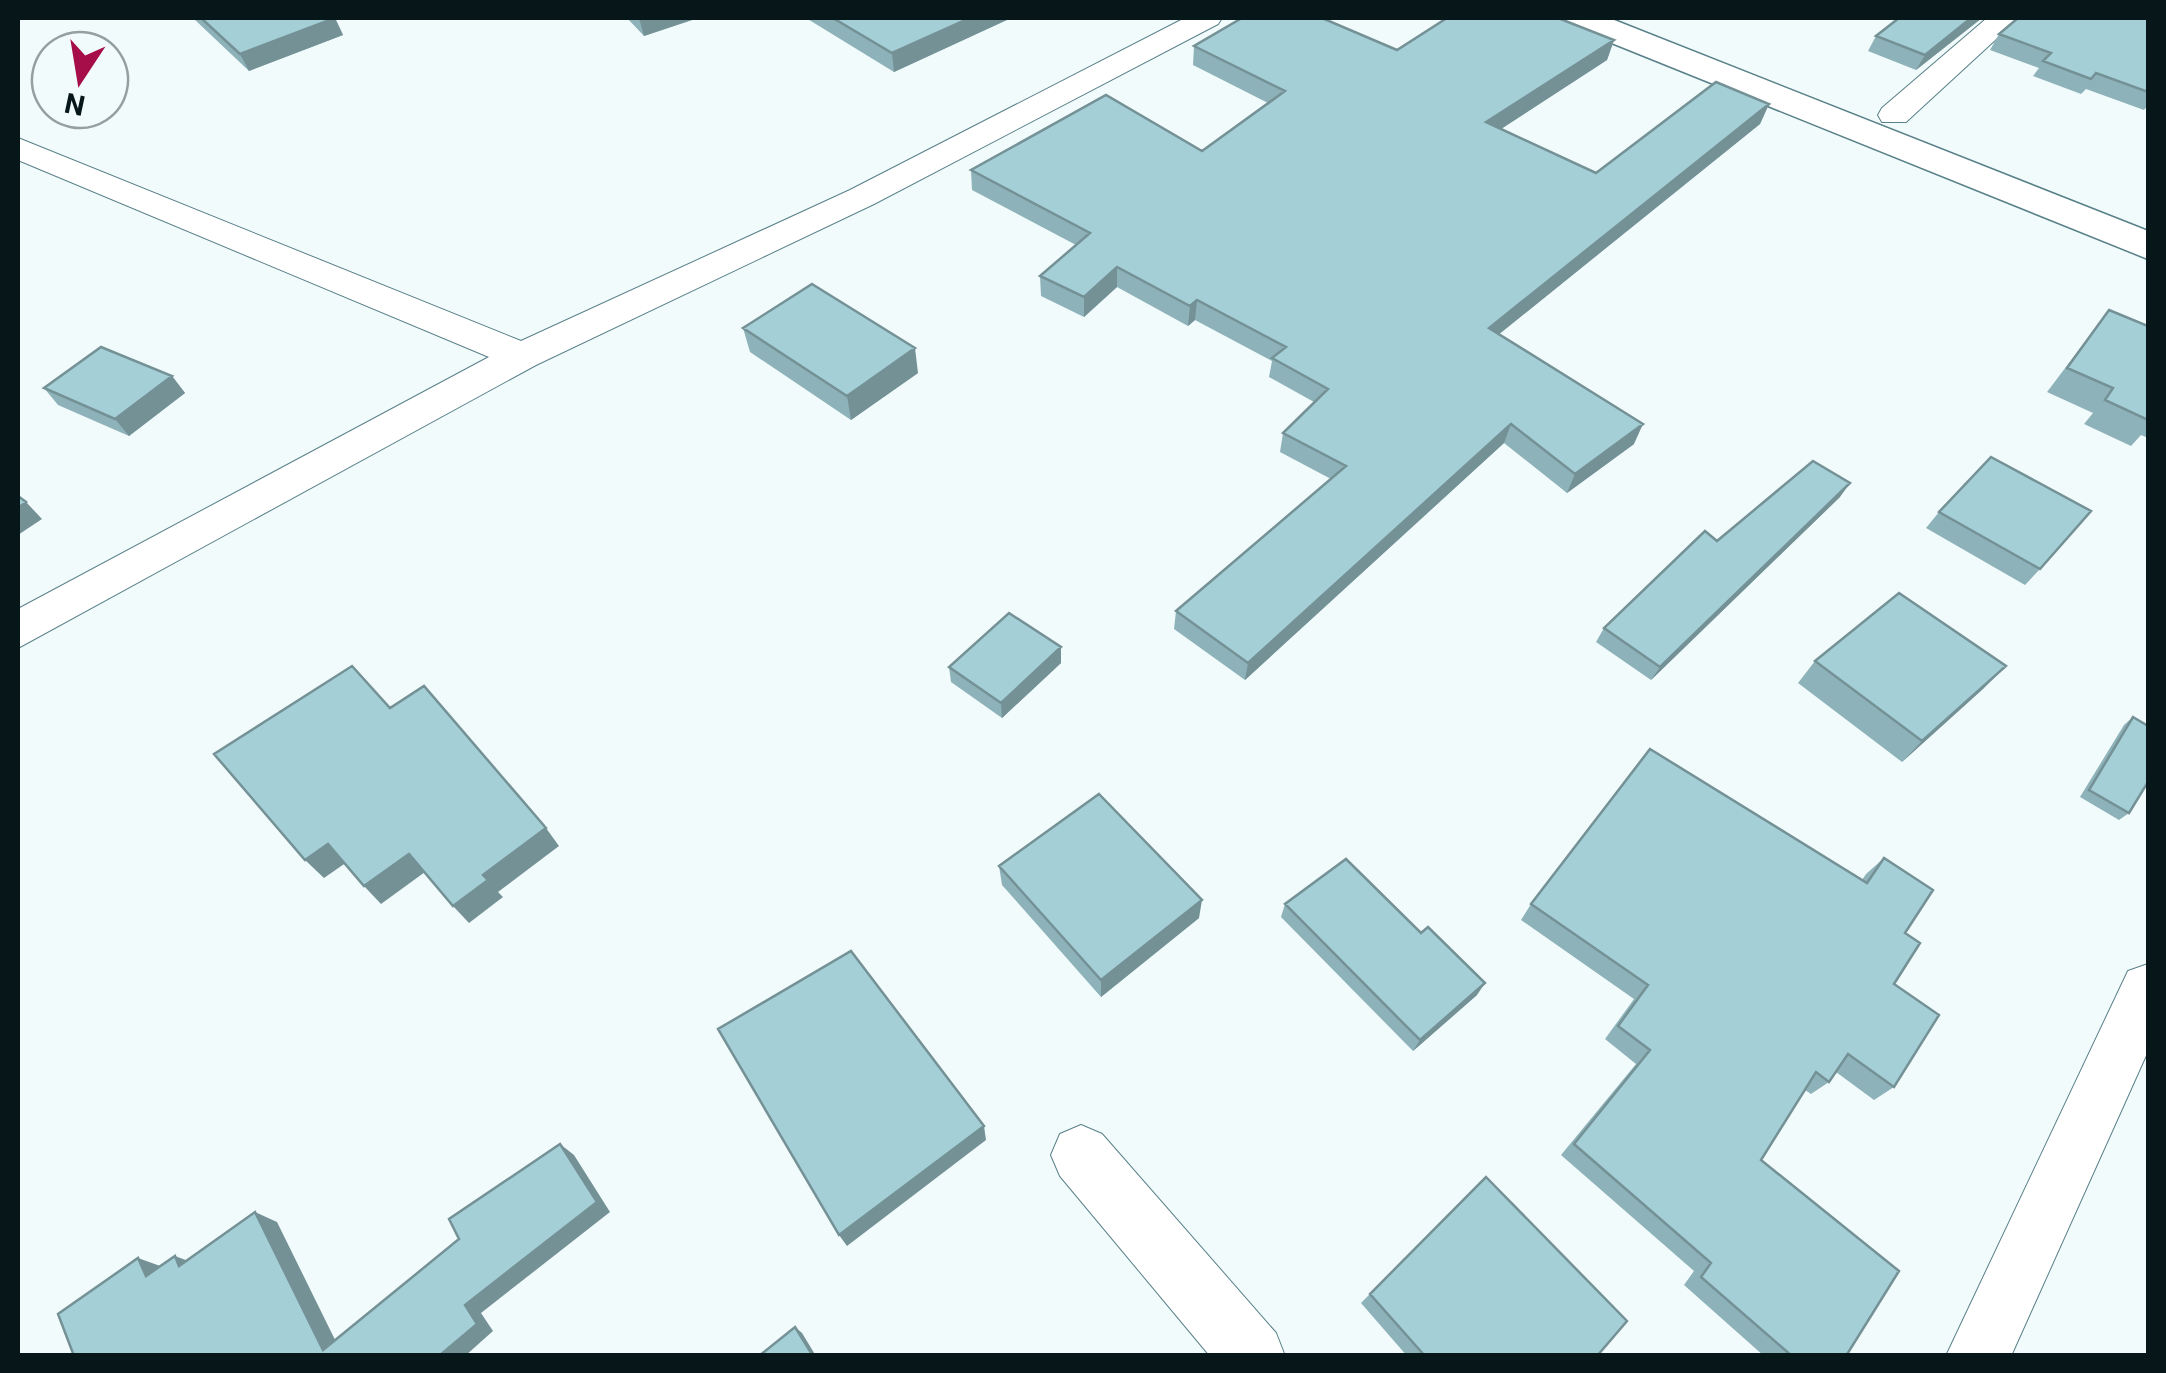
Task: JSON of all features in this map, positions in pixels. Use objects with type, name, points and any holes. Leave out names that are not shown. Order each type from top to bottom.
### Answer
[{"type":"street","points":[[18,630],[522,356],[862,197],[1207,18]]},
{"type":"street","points":[[1579,18],[2148,246]]},
{"type":"street","points":[[1646,18],[2148,217]]},
{"type":"street","points":[[1894,115],[2004,18]]},
{"type":"street","points":[[18,148],[139,202],[522,356]]},
{"type":"street","points":[[1978,1356],[2148,990]]},
{"type":"street","points":[[1081,1155],[1253,1356]]},
{"type":"building","points":[[201,18],[335,18],[240,54]]},
{"type":"building","points":[[833,18],[970,18],[892,53]]},
{"type":"building","points":[[1242,18],[1322,18],[1397,50],[1447,18],[1558,18],[1614,40],[1486,122],[1596,173],[1716,82],[1769,104],[1489,328],[1643,424],[1575,474],[1511,424],[1248,663],[1176,611],[1346,466],[1283,433],[1328,389],[1272,358],[1286,347],[1197,300],[1190,306],[1117,267],[1084,297],[1040,276],[1090,233],[971,170],[1106,95],[1202,151],[1285,91],[1194,46]]},
{"type":"building","points":[[1899,18],[1971,18],[1925,55],[1876,36]]},
{"type":"building","points":[[2018,18],[2148,18],[2148,92],[2096,73],[2091,79],[2043,61],[2051,53],[1999,34]]},
{"type":"building","points":[[812,284],[915,348],[847,396],[743,328]]},
{"type":"building","points":[[2109,310],[2148,326],[2148,420],[2105,400],[2113,388],[2067,368]]},
{"type":"building","points":[[101,347],[172,376],[115,419],[44,388]]},
{"type":"building","points":[[1991,457],[2091,511],[2040,569],[1939,512]]},
{"type":"building","points":[[1813,461],[1850,483],[1660,667],[1604,628],[1705,531],[1717,541]]},
{"type":"building","points":[[1899,593],[2006,666],[1922,741],[1815,661]]},
{"type":"building","points":[[1009,613],[1061,647],[1001,703],[949,667]]},
{"type":"building","points":[[352,666],[390,708],[424,686],[546,828],[483,875],[488,880],[453,906],[409,854],[364,886],[328,844],[305,860],[214,754]]},
{"type":"building","points":[[2133,717],[2148,726],[2148,782],[2129,813],[2089,790]]},
{"type":"building","points":[[1650,749],[1867,883],[1884,858],[1933,890],[1905,933],[1920,943],[1894,984],[1939,1015],[1894,1087],[1848,1054],[1829,1082],[1816,1072],[1761,1160],[1899,1271],[1846,1356],[1792,1356],[1701,1277],[1711,1263],[1574,1144],[1650,1050],[1618,1026],[1648,985],[1531,904]]},
{"type":"building","points":[[1099,794],[1202,900],[1101,980],[999,866]]},
{"type":"building","points":[[1346,859],[1421,933],[1428,927],[1485,983],[1420,1040],[1285,904]]},
{"type":"building","points":[[851,951],[984,1126],[839,1235],[718,1029]]},
{"type":"building","points":[[560,1144],[597,1202],[465,1305],[477,1324],[439,1356],[74,1356],[58,1314],[138,1258],[146,1276],[175,1256],[179,1266],[255,1212],[323,1350],[459,1239],[449,1219]]},
{"type":"building","points":[[1486,1177],[1627,1321],[1597,1356],[1425,1356],[1370,1294]]},
{"type":"building","points":[[795,1327],[813,1356],[759,1356]]}]
